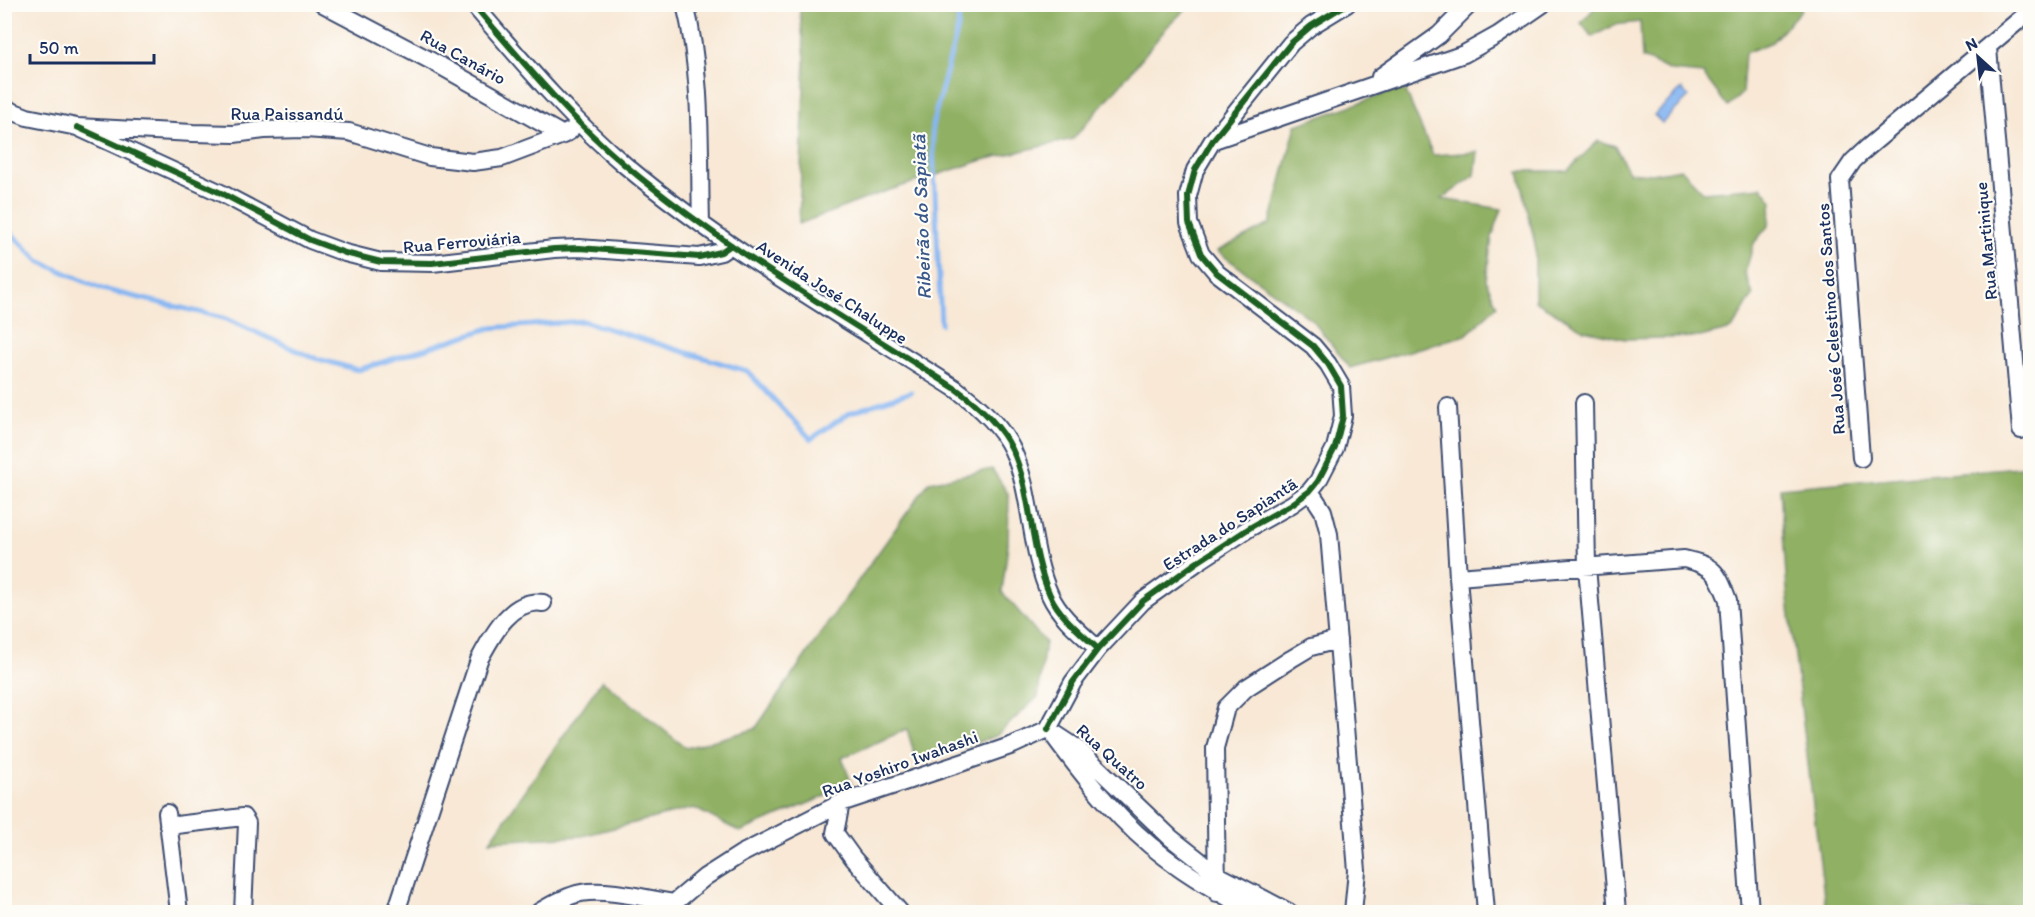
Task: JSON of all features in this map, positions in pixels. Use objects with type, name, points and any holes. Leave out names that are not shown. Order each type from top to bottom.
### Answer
[{"type":"street","name":"Rua Canário","points":[[323,4],[439,65],[564,135]]},
{"type":"street","name":"Avenida José Chaluppe","points":[[473,4],[542,84],[625,165],[700,224],[956,389],[981,408],[999,428],[1012,448],[1020,473],[1040,569],[1051,597],[1066,619],[1098,649]]},
{"type":"street","points":[[685,4],[698,82],[700,224]]},
{"type":"street","name":"Estrada do Sapiantã","points":[[1048,729],[1073,681],[1098,649],[1143,601],[1196,563],[1310,491],[1318,482],[1335,448],[1343,416],[1341,386],[1328,364],[1313,346],[1217,273],[1201,254],[1189,223],[1188,196],[1195,170],[1213,140],[1291,43],[1311,26],[1347,4]]},
{"type":"street","points":[[1364,88],[1439,35],[1470,4]]},
{"type":"street","points":[[1213,140],[1464,54],[1498,35],[1543,4]]},
{"type":"street","name":"Rua José Celestino dos Santos","points":[[1862,458],[1840,180],[1853,161],[1867,148],[2031,11]]},
{"type":"street","name":"Rua Martinique","points":[[1988,48],[2021,430]]},
{"type":"street","name":"Rua Paissandú","points":[[4,108],[27,117],[77,127],[234,134],[294,129],[349,132],[430,157],[473,162],[502,158],[564,135]]},
{"type":"street","points":[[564,135],[582,124]]},
{"type":"street","name":"Rua Ferroviária","points":[[77,127],[221,193],[309,240],[345,254],[381,262],[432,263],[579,248],[699,257],[721,252],[731,245]]},
{"type":"street","points":[[1584,403],[1587,567],[1617,912]]},
{"type":"street","points":[[1448,407],[1458,577],[1486,912]]},
{"type":"street","points":[[1310,491],[1323,511],[1329,534],[1357,871],[1353,912]]},
{"type":"street","points":[[1458,577],[1684,559],[1706,564],[1720,579],[1728,600],[1750,912]]},
{"type":"street","points":[[396,912],[479,660],[496,629],[513,612],[533,602],[543,603]]},
{"type":"street","points":[[1218,893],[1215,747],[1226,708],[1246,688],[1291,659],[1311,647],[1338,640]]},
{"type":"street","name":"Rua Quatro","points":[[1048,729],[1077,748],[1170,838],[1218,875],[1289,912]]},
{"type":"street","name":"Rua Quatro","points":[[1048,729],[1071,760],[1131,827],[1164,856],[1218,893],[1255,912]]},
{"type":"street","name":"Rua Yoshiro Iwahashi","points":[[539,912],[559,900],[582,892],[615,893],[672,908],[705,877],[741,854],[841,803],[1003,748],[1048,729]]},
{"type":"street","points":[[841,803],[835,833],[853,858],[900,912]]},
{"type":"street","points":[[179,912],[167,819],[243,817],[247,823],[243,912]]},
{"type":"green space","points":[[799,4],[1190,5],[1167,27],[1073,139],[983,160],[884,192],[799,224],[805,58]]},
{"type":"green space","points":[[1598,4],[1802,5],[1801,10],[1772,42],[1745,53],[1742,93],[1728,107],[1703,74],[1671,71],[1642,58],[1640,22],[1614,25],[1592,37],[1581,23]]},
{"type":"green space","points":[[1404,87],[1433,155],[1478,152],[1475,175],[1442,199],[1502,209],[1492,237],[1486,280],[1497,306],[1466,335],[1350,368],[1312,320],[1217,251],[1270,224],[1296,125]]},
{"type":"green space","points":[[1598,141],[1615,146],[1629,172],[1652,174],[1681,169],[1703,192],[1762,187],[1772,201],[1769,225],[1754,243],[1745,273],[1753,295],[1732,329],[1700,337],[1625,339],[1584,330],[1535,301],[1535,244],[1519,171],[1567,171]]},
{"type":"green space","points":[[2030,466],[2030,912],[1826,912],[1787,591],[1780,488]]},
{"type":"green space","points":[[992,469],[1009,495],[1008,545],[1002,592],[1045,642],[1038,697],[996,736],[917,763],[907,729],[842,758],[852,785],[740,832],[694,808],[582,836],[490,841],[602,680],[686,748],[755,729],[929,482]]},
{"type":"water","points":[[1682,89],[1689,97],[1662,123],[1654,115]]},
{"type":"waterway","name":"Ribeirão do Sapiatã","points":[[941,324],[932,126],[958,28],[960,4]]},
{"type":"waterway","points":[[4,226],[39,261],[102,289],[224,318],[311,357],[358,370],[490,328],[583,321],[747,371],[811,439],[849,413],[911,392]]},
{"type":"cycle path","points":[[473,4],[565,108],[626,166],[705,227],[830,310],[956,389],[988,416],[1007,440],[1019,466],[1038,559],[1050,595],[1065,618],[1098,649]]},
{"type":"cycle path","points":[[1048,729],[1073,682],[1098,649],[1143,601],[1196,563],[1310,491],[1318,481],[1335,448],[1343,416],[1341,386],[1328,364],[1313,346],[1217,273],[1201,254],[1189,223],[1188,196],[1195,170],[1213,140],[1291,43],[1311,26],[1347,4]]},
{"type":"cycle path","points":[[77,127],[221,193],[310,240],[345,253],[381,262],[432,263],[579,248],[699,257],[721,252],[731,245]]}]
